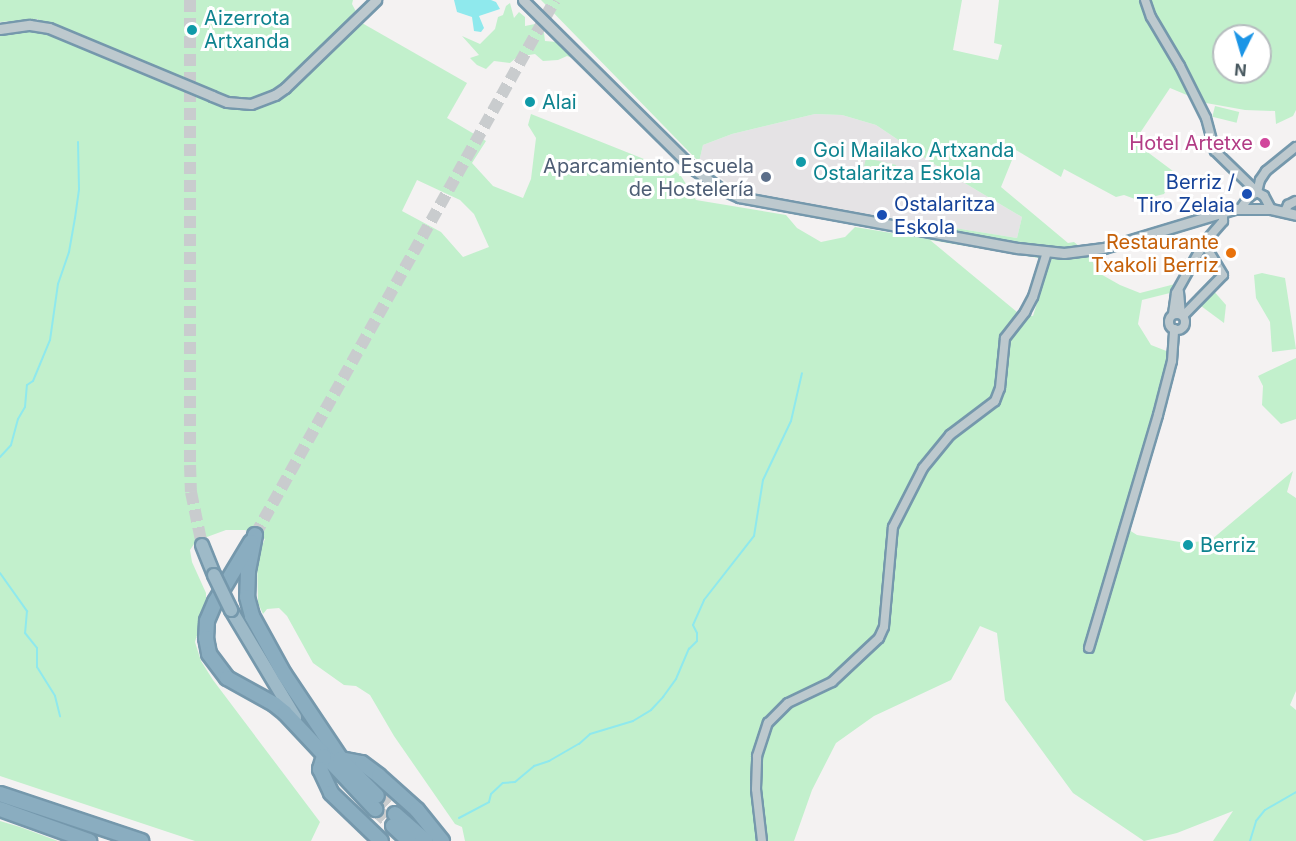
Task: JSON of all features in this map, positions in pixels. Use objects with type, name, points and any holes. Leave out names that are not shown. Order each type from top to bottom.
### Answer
[{"type":"highway","points":[[255,535],[248,572],[247,597],[252,616],[302,703],[341,759],[376,803],[324,756],[274,704],[226,678],[209,654],[206,638],[207,621],[234,567],[255,535]]},
{"type":"highway","points":[[202,545],[231,610],[295,717],[324,756]]},
{"type":"highway","points":[[295,717],[341,759],[362,763],[380,776],[417,810],[442,841]]},
{"type":"highway","points":[[324,756],[320,769],[331,793],[381,841]]},
{"type":"highway","points":[[0,794],[141,841]]},
{"type":"highway","points":[[0,809],[89,841]]},
{"type":"highway","points":[[410,841],[394,820],[426,841]]},
{"type":"street","points":[[0,29],[30,25],[49,28],[227,102],[251,104],[269,98],[285,88],[376,0]]},
{"type":"street","points":[[523,0],[695,170],[721,189],[757,202],[1047,252],[1104,248],[1241,208],[1271,209],[1296,215]]},
{"type":"street","points":[[1145,0],[1151,16],[1206,118],[1215,151],[1264,196],[1271,209]]},
{"type":"street","points":[[1241,208],[1249,196],[1257,192],[1260,180],[1266,171],[1296,147]]},
{"type":"street","points":[[1285,211],[1288,205],[1296,201]]},
{"type":"street","points":[[1174,329],[1184,326],[1179,315],[1179,287],[1204,243],[1223,222],[1223,212]]},
{"type":"street","points":[[1089,648],[1172,361],[1174,329],[1169,323],[1223,275],[1204,243]]},
{"type":"street","points":[[762,841],[756,789],[757,756],[768,723],[788,703],[832,682],[879,638],[884,627],[893,527],[922,468],[950,435],[995,401],[1000,388],[1005,338],[1025,312],[1033,297],[1047,252]]},
{"type":"shaded area","points":[[815,114],[842,115],[876,125],[946,172],[1022,217],[1017,238],[755,196],[729,184],[699,162],[703,145],[732,134]]},
{"type":"green space","points":[[0,0],[353,0],[352,4],[362,23],[467,83],[447,118],[486,141],[472,163],[493,186],[523,198],[531,179],[536,138],[528,125],[531,114],[649,161],[670,167],[681,176],[696,200],[786,215],[797,228],[821,242],[845,237],[855,227],[928,239],[936,225],[1017,238],[1022,217],[946,172],[876,125],[842,115],[815,114],[732,134],[703,145],[699,162],[541,0],[962,0],[953,50],[998,60],[1002,45],[994,43],[999,0],[1296,0],[1296,110],[1293,116],[1276,124],[1275,111],[1245,110],[1206,103],[1170,88],[1134,142],[1189,183],[1169,185],[1164,194],[1148,198],[1135,199],[1124,195],[1116,197],[1064,169],[1061,177],[1016,150],[1001,187],[1068,243],[1074,242],[1090,255],[1097,272],[1120,285],[1140,293],[1179,283],[1174,292],[1142,300],[1138,324],[1151,345],[1169,352],[1121,525],[1137,535],[1186,543],[1211,540],[1293,471],[1287,492],[1296,498],[1296,691],[1290,705],[1296,710],[1296,841],[1213,841],[1233,811],[1177,833],[1144,841],[1073,793],[1005,700],[997,633],[980,626],[951,680],[874,716],[836,743],[812,790],[794,841],[465,841],[462,827],[455,824],[394,736],[370,695],[356,686],[344,685],[313,663],[287,616],[279,608],[267,609],[263,614],[258,603],[257,556],[265,539],[245,530],[226,530],[196,541],[190,550],[192,562],[206,593],[206,604],[195,642],[201,661],[213,680],[320,822],[311,841],[195,841],[0,776],[0,35],[39,30],[38,19],[0,22]],"holes":[[[417,180],[460,200],[474,214],[489,247],[463,257],[441,232],[402,211]],[[930,240],[1050,260],[1033,316],[1017,312]]]},
{"type":"green space","points":[[510,3],[514,18],[519,12],[525,17],[525,26],[535,24],[544,33],[545,41],[557,42],[577,60],[567,56],[558,60],[543,61],[535,54],[517,57],[510,63],[494,61],[486,69],[477,65],[470,58],[479,55],[462,36],[480,44],[495,29],[498,17],[503,15],[506,6]]},
{"type":"green space","points":[[1215,106],[1239,112],[1237,123],[1212,117]]},
{"type":"green space","points":[[866,158],[896,165],[892,183],[862,176]]},
{"type":"green space","points":[[1262,273],[1285,278],[1296,349],[1272,352],[1270,322],[1256,298],[1254,275]]},
{"type":"green space","points":[[1212,289],[1226,305],[1224,323],[1197,303]]},
{"type":"green space","points":[[1296,358],[1296,419],[1281,424],[1262,405],[1263,386],[1258,376]]},
{"type":"green space","points":[[0,821],[20,827],[58,841],[0,841]]},
{"type":"water","points":[[454,0],[491,0],[496,2],[500,9],[479,16],[484,28],[481,32],[474,31],[472,17],[457,12]]},
{"type":"waterway","points":[[0,457],[11,445],[18,419],[25,407],[27,385],[33,381],[50,340],[58,284],[69,252],[75,218],[79,189],[78,142]]},
{"type":"waterway","points":[[459,818],[489,802],[491,794],[503,783],[515,782],[534,766],[549,761],[579,744],[590,734],[633,721],[651,710],[663,697],[676,679],[689,649],[697,641],[697,633],[693,625],[704,600],[754,536],[763,480],[791,421],[802,373]]},
{"type":"waterway","points":[[0,573],[27,611],[25,633],[37,648],[37,667],[55,696],[60,716]]},
{"type":"waterway","points":[[1250,841],[1256,821],[1265,810],[1296,792]]},
{"type":"tunnel","points":[[190,0],[190,465],[191,492],[202,545]]},
{"type":"tunnel","points":[[255,535],[555,0]]},
{"type":"tunnel","points":[[377,796],[395,814]]},
{"type":"tunnel","points":[[375,809],[393,826]]},
{"type":"place","name":"Aizerrota Artxanda","points":[[192,30]]},
{"type":"place","name":"Alai","points":[[530,102]]},
{"type":"place","name":"Hotel Artetxe","points":[[1265,143]]},
{"type":"place","name":"Goi Mailako Artxanda Ostalaritza Eskola","points":[[801,162]]},
{"type":"place","name":"Aparcamiento Escuela de Hostelería","points":[[766,177]]},
{"type":"place","name":"Berriz / Tiro Zelaia","points":[[1247,194]]},
{"type":"place","name":"Ostalaritza Eskola","points":[[882,215]]},
{"type":"place","name":"Restaurante Txakoli Berriz","points":[[1231,253]]},
{"type":"place","name":"Berriz","points":[[1188,545]]}]
